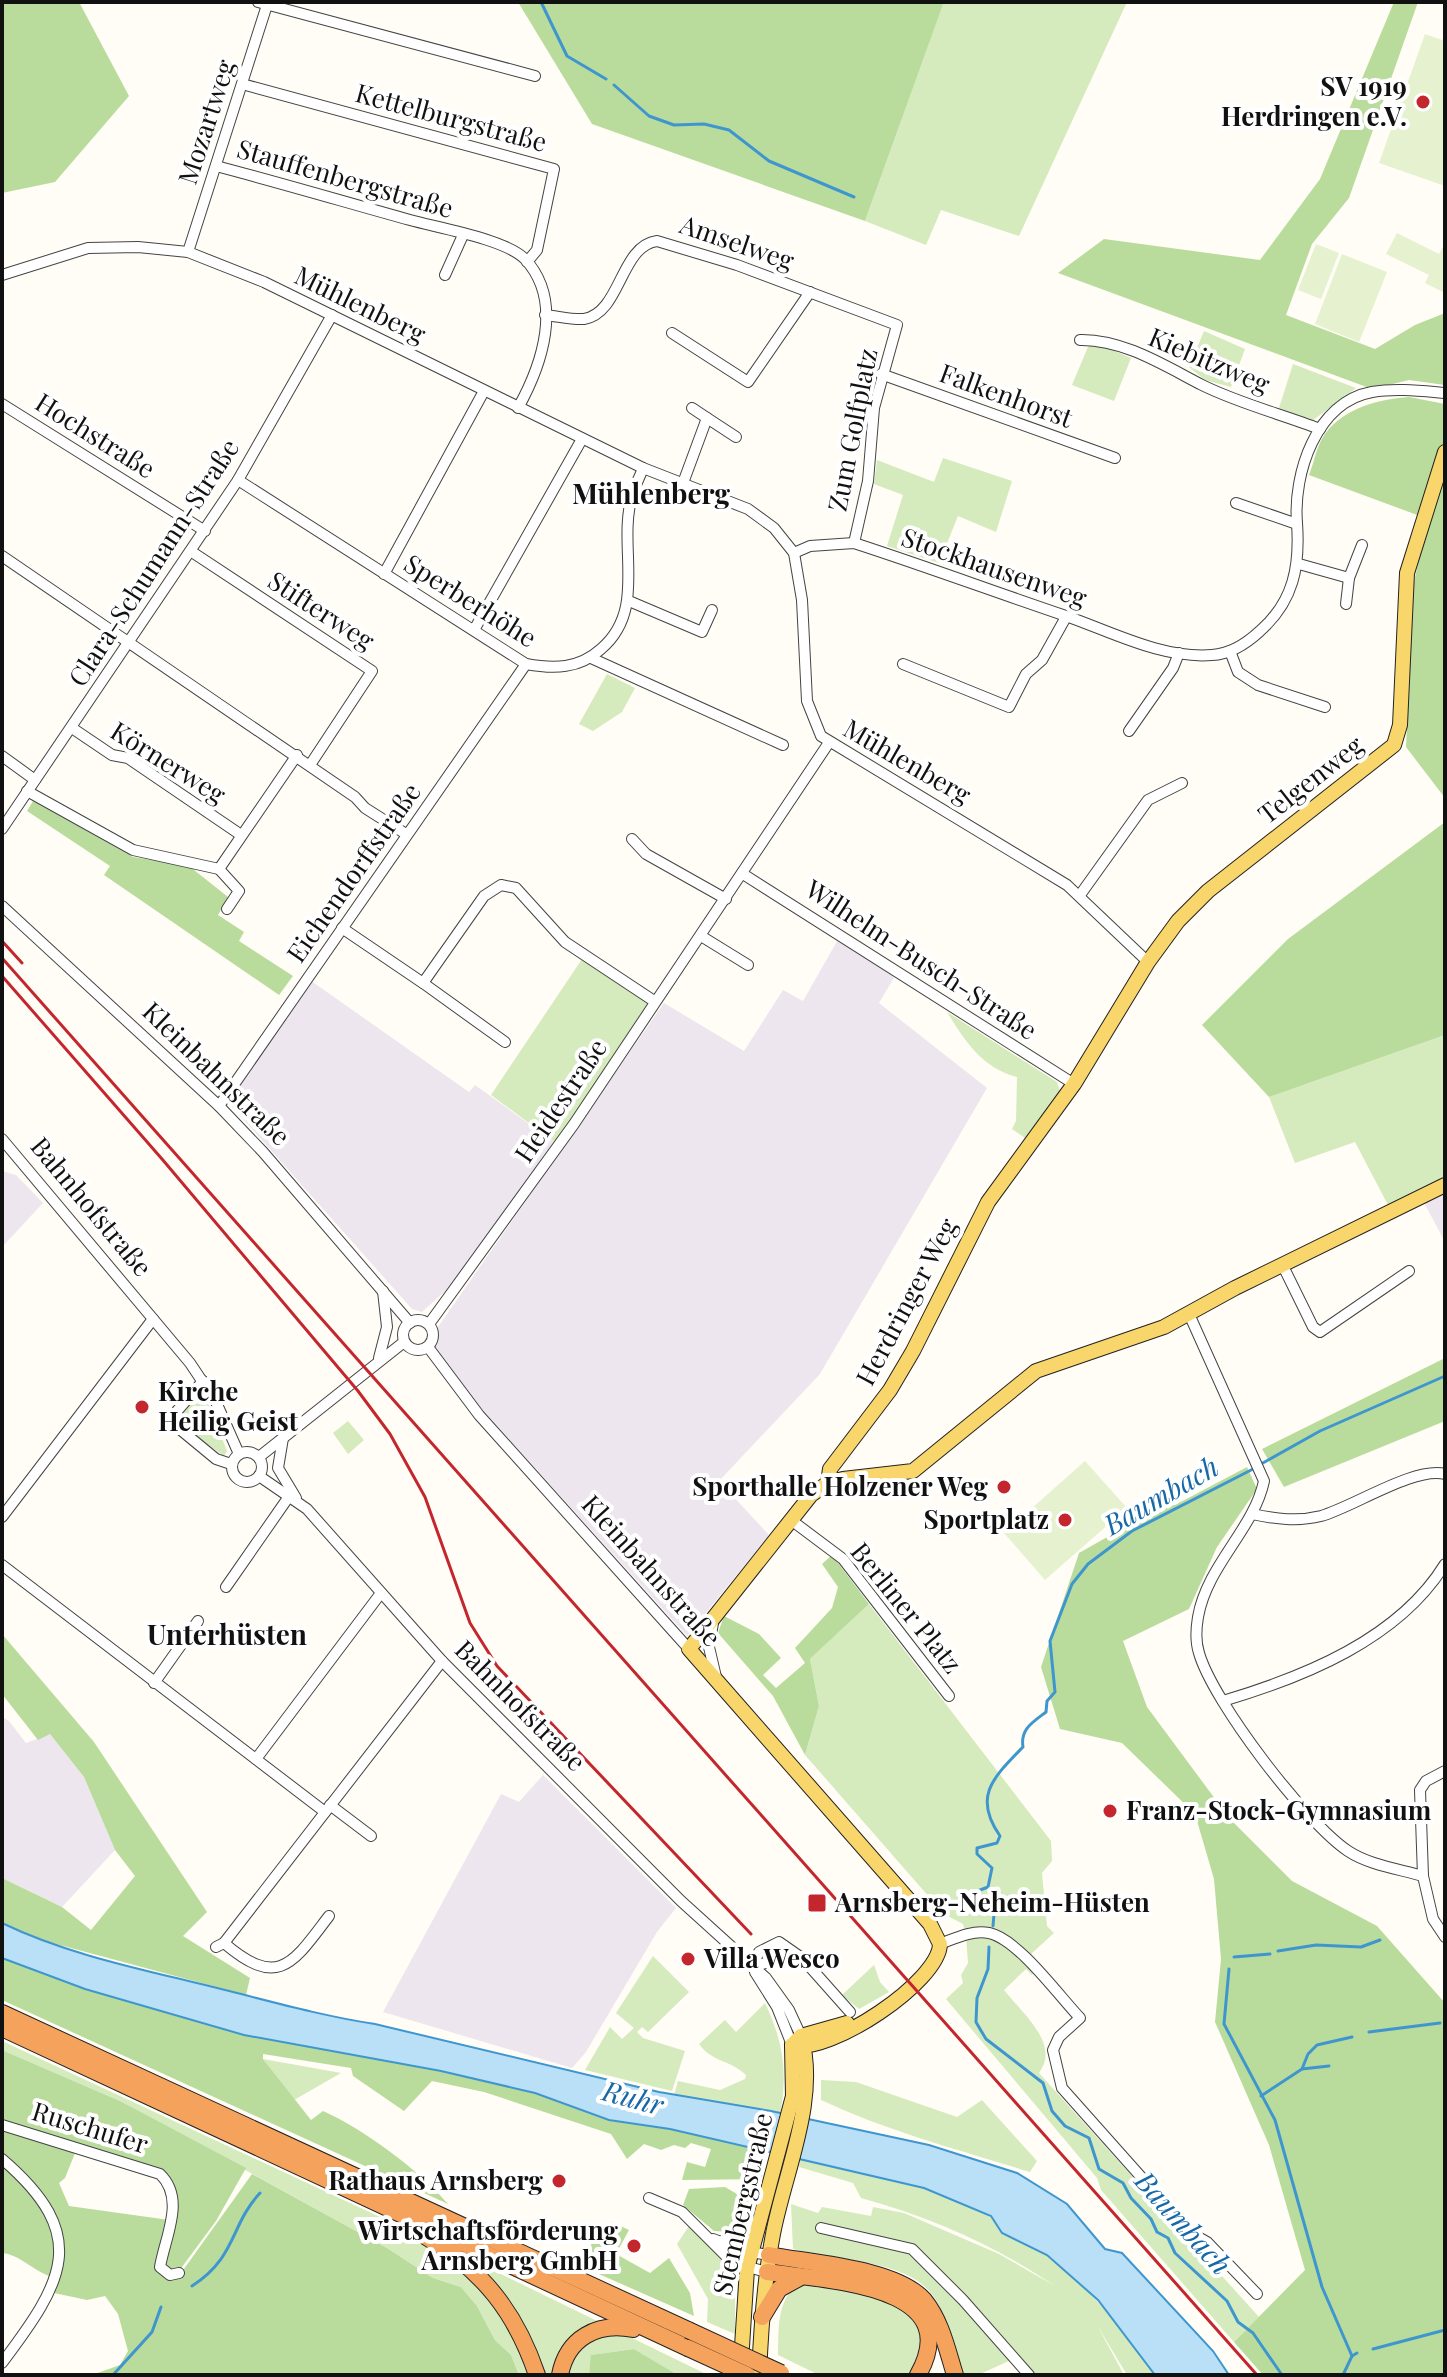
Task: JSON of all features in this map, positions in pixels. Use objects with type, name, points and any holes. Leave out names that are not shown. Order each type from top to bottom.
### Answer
[{"type":"highway","points":[[2,2013],[686,2341],[747,2375]]},
{"type":"highway","points":[[2,2028],[355,2194],[686,2341],[785,2375]]},
{"type":"highway","points":[[355,2194],[450,2251],[488,2283],[516,2323],[537,2375]]},
{"type":"highway","points":[[768,2264],[799,2278],[869,2287],[904,2299],[925,2330],[925,2356],[918,2375]]},
{"type":"highway","points":[[768,2264],[887,2278],[911,2290],[934,2316],[955,2375]]},
{"type":"highway","points":[[762,2317],[779,2289],[799,2278]]},
{"type":"highway","points":[[560,2375],[569,2352],[579,2339],[608,2326],[686,2341]]},
{"type":"main road","name":"Telgenweg","points":[[1148,962],[1178,921],[1208,891],[1394,745],[1400,725],[1407,573],[1445,452]]},
{"type":"main road","name":"Herdringer Weg","points":[[689,1649],[811,1495],[828,1483],[830,1469],[890,1390],[913,1351],[988,1202],[1074,1084],[1148,962]]},
{"type":"main road","points":[[828,1483],[913,1471],[1036,1371],[1145,1336],[1282,1264],[1445,1185]]},
{"type":"main road","name":"Kleinbahnstraße","points":[[689,1649],[930,1924],[940,1944]]},
{"type":"main road","points":[[799,2048],[861,2025],[897,1997],[933,1962],[940,1944]]},
{"type":"main road","name":"Stembergstraße","points":[[759,2375],[768,2264],[799,2048]]},
{"type":"main road","name":"Stembergstraße","points":[[740,2375],[747,2269],[760,2219],[781,2168]]},
{"type":"street","points":[[262,4],[535,76]]},
{"type":"street","name":"Mozartweg","points":[[188,252],[242,84],[262,4]]},
{"type":"street","name":"Kettelburgstraße","points":[[242,84],[554,169],[537,250],[527,262]]},
{"type":"street","name":"Stauffenbergstraße","points":[[216,166],[512,249],[527,262]]},
{"type":"street","name":"Stauffenbergstraße","points":[[445,275],[463,235]]},
{"type":"street","name":"Amselweg","points":[[545,315],[581,319],[596,314],[640,250],[657,241],[810,292],[897,325]]},
{"type":"street","name":"Mühlenberg","points":[[2,275],[88,248],[138,247],[188,252],[264,282],[643,468],[762,518],[794,553],[799,575],[809,711],[828,744],[993,838],[1080,895],[1148,962]]},
{"type":"street","points":[[518,408],[540,363],[545,315],[538,283],[527,262]]},
{"type":"street","points":[[672,333],[748,382],[810,292]]},
{"type":"street","name":"Clara-Schumann-Straße","points":[[2,829],[128,641],[192,552],[238,480],[332,315]]},
{"type":"street","name":"Zum Golfplatz","points":[[854,543],[868,481],[874,408],[897,325]]},
{"type":"street","name":"Kiebitzweg","points":[[1080,340],[1097,339],[1179,369],[1202,385],[1320,429]]},
{"type":"street","name":"Falkenhorst","points":[[881,374],[1115,458]]},
{"type":"street","points":[[384,574],[484,391]]},
{"type":"street","points":[[1325,707],[1258,685],[1238,672],[1230,651],[1248,641],[1274,617],[1293,587],[1299,564],[1297,524],[1303,464],[1320,429],[1344,405],[1370,392],[1445,393]]},
{"type":"street","name":"Hochstraße","points":[[2,404],[205,531]]},
{"type":"street","points":[[692,408],[736,437]]},
{"type":"street","points":[[683,483],[707,418]]},
{"type":"street","points":[[474,630],[582,439]]},
{"type":"street","points":[[643,468],[631,498],[629,601],[623,623],[608,643],[591,658],[783,745]]},
{"type":"street","name":"Sperberhöhe","points":[[238,480],[526,664],[556,668],[591,658]]},
{"type":"street","points":[[1236,503],[1297,524]]},
{"type":"street","name":"Stockhausenweg","points":[[794,553],[810,546],[854,543],[1179,653],[1211,655],[1230,651]]},
{"type":"street","points":[[1346,604],[1349,578],[1362,545]]},
{"type":"street","name":"Stifterweg","points":[[192,552],[372,671],[310,765]]},
{"type":"street","points":[[2,556],[297,755],[355,797],[365,808],[406,834]]},
{"type":"street","points":[[1299,564],[1349,578]]},
{"type":"street","points":[[629,601],[702,632],[712,610]]},
{"type":"street","points":[[903,664],[1009,707],[1026,674],[1042,660],[1066,617]]},
{"type":"street","points":[[1129,731],[1173,668],[1179,653]]},
{"type":"street","name":"Eichendorffstraße","points":[[219,1106],[526,664]]},
{"type":"street","name":"Körnerweg","points":[[72,728],[112,755],[128,758],[241,835]]},
{"type":"street","name":"Heidestraße","points":[[429,1324],[570,1129],[828,744]]},
{"type":"street","points":[[219,869],[297,755]]},
{"type":"street","points":[[2,756],[35,780]]},
{"type":"street","points":[[1080,895],[1148,800],[1182,783]]},
{"type":"street","points":[[27,791],[133,850],[219,869],[239,891],[227,909]]},
{"type":"street","points":[[632,839],[646,854],[726,899]]},
{"type":"street","name":"Wilhelm-Busch-Straße","points":[[743,874],[1074,1084]]},
{"type":"street","points":[[423,983],[484,896],[495,887],[509,885],[523,892],[565,942],[654,1001]]},
{"type":"street","name":"Kleinbahnstraße","points":[[2,906],[219,1106],[410,1323]]},
{"type":"street","points":[[342,928],[505,1042]]},
{"type":"street","points":[[701,936],[748,965]]},
{"type":"street","name":"Bahnhofstraße","points":[[2,1139],[203,1381],[239,1454]]},
{"type":"street","points":[[1282,1264],[1313,1327],[1320,1332],[1409,1271]]},
{"type":"street","points":[[379,1358],[387,1327],[383,1289]]},
{"type":"street","points":[[1189,1314],[1264,1481],[1252,1514],[1228,1548],[1199,1613],[1196,1642],[1200,1656],[1223,1701],[1253,1747],[1338,1844],[1366,1860],[1423,1876]]},
{"type":"street","points":[[2,1517],[153,1319]]},
{"type":"street","points":[[417,1320],[429,1324],[433,1335],[428,1347],[413,1349],[404,1342],[404,1329],[410,1323],[417,1320]]},
{"type":"street","points":[[259,1457],[379,1358],[404,1342]]},
{"type":"street","name":"Kleinbahnstraße","points":[[428,1347],[471,1405],[689,1649]]},
{"type":"street","name":"Bahnhofstraße","points":[[203,1381],[177,1411],[176,1426],[216,1459],[231,1464],[239,1480],[249,1482],[259,1476],[294,1498],[442,1661],[681,1901],[752,1967],[799,2048]]},
{"type":"street","points":[[226,1587],[294,1498],[280,1473],[278,1458],[283,1438]]},
{"type":"street","points":[[231,1464],[239,1454],[247,1451],[259,1457],[262,1464],[259,1476]]},
{"type":"street","points":[[1252,1514],[1282,1520],[1321,1516],[1422,1475],[1445,1474]]},
{"type":"street","name":"Berliner Platz","points":[[791,1520],[843,1559],[949,1696]]},
{"type":"street","points":[[1223,1701],[1272,1687],[1323,1665],[1368,1637],[1423,1595],[1445,1564]]},
{"type":"street","points":[[2,1565],[256,1759],[371,1836]]},
{"type":"street","points":[[256,1759],[381,1593]]},
{"type":"street","name":"Kleinbahnstraße","points":[[715,1616],[709,1647],[717,1679]]},
{"type":"street","points":[[154,1683],[198,1621]]},
{"type":"street","points":[[329,1916],[295,1960],[275,1969],[258,1967],[220,1945],[442,1661]]},
{"type":"street","points":[[1445,1771],[1426,1781],[1420,1790],[1423,1876],[1433,1919],[1445,1937]]},
{"type":"street","points":[[940,1944],[964,1934],[994,1935],[1030,1964],[1080,2018],[1059,2037],[1053,2050],[1062,2088],[1191,2233],[1207,2242],[1257,2294]]},
{"type":"street","points":[[752,1967],[769,1962],[780,1947],[802,1958],[850,2012]]},
{"type":"street","name":"Ruschufer","points":[[2,2125],[138,2164],[164,2177],[170,2186],[173,2204],[161,2269],[170,2275],[179,2273]]},
{"type":"street","points":[[2,2159],[40,2198],[55,2227],[61,2250],[55,2281],[43,2308],[2,2363]]},
{"type":"street","points":[[649,2198],[677,2209],[712,2239],[733,2263],[747,2269],[768,2264]]},
{"type":"street","points":[[712,2239],[738,2237],[760,2219]]},
{"type":"street","points":[[821,2228],[912,2249],[963,2300],[1029,2375]]},
{"type":"street","points":[[712,2239],[751,2252],[768,2264]]},
{"type":"shaded area","points":[[840,936],[896,974],[879,1003],[987,1088],[820,1374],[719,1481],[769,1535],[687,1636],[453,1377],[435,1348],[438,1327],[664,1003],[744,1051],[783,990],[803,1001]]},
{"type":"shaded area","points":[[307,978],[469,1092],[475,1085],[556,1143],[463,1275],[422,1312],[412,1309],[227,1101]]},
{"type":"shaded area","points":[[2,1171],[16,1175],[43,1203],[2,1247]]},
{"type":"shaded area","points":[[1445,1187],[1445,1242],[1420,1195]]},
{"type":"shaded area","points":[[2,1717],[9,1721],[26,1743],[50,1734],[84,1777],[115,1850],[62,1907],[2,1878]]},
{"type":"shaded area","points":[[543,1775],[676,1908],[657,1932],[586,2052],[572,2068],[383,2012],[501,1794],[519,1802]]},
{"type":"green space","points":[[2,2],[79,2],[129,96],[55,182],[2,193]]},
{"type":"green space","points":[[518,2],[944,2],[865,221],[592,124]]},
{"type":"green space","points":[[944,2],[1127,2],[1019,236],[941,210],[926,245],[865,221]]},
{"type":"green space","points":[[1394,2],[1418,2],[1349,198],[1312,244],[1286,315],[1375,349],[1415,325],[1445,313],[1445,385],[1409,380],[1372,389],[1058,273],[1104,239],[1260,260],[1320,179]]},
{"type":"green space","name":"SV 1919 Herdringen e.V.","points":[[1425,34],[1445,41],[1445,186],[1379,163]]},
{"type":"green space","points":[[1397,233],[1439,254],[1445,243],[1445,293],[1425,283],[1429,275],[1386,254]]},
{"type":"green space","points":[[1316,244],[1339,253],[1321,299],[1298,290]]},
{"type":"green space","points":[[1342,254],[1387,272],[1359,342],[1315,324]]},
{"type":"green space","points":[[1204,331],[1245,349],[1231,387],[1205,380],[1189,367]]},
{"type":"green space","points":[[1096,343],[1131,358],[1114,401],[1072,385],[1088,347]]},
{"type":"green space","points":[[1293,364],[1356,388],[1312,421],[1279,408]]},
{"type":"green space","points":[[1409,397],[1445,404],[1445,798],[1406,747],[1414,582],[1428,519],[1309,475],[1322,438],[1333,425],[1363,406]]},
{"type":"green space","points":[[943,458],[1012,481],[996,532],[958,516],[939,563],[887,546],[903,495],[874,484],[877,460],[934,482]]},
{"type":"green space","points":[[607,674],[635,688],[622,712],[593,731],[579,724]]},
{"type":"green space","points":[[33,801],[133,857],[189,866],[228,897],[218,915],[244,932],[239,941],[293,976],[279,995],[104,875],[110,866],[27,811]]},
{"type":"green space","points":[[1445,822],[1445,1035],[1269,1097],[1202,1025],[1288,939]]},
{"type":"green space","points":[[582,959],[648,1003],[556,1143],[491,1095]]},
{"type":"green space","points":[[947,1012],[1057,1082],[1061,1094],[1025,1138],[1012,1129],[1016,1121],[1017,1077],[984,1060]]},
{"type":"green space","points":[[1445,1035],[1445,1187],[1389,1207],[1355,1142],[1295,1163],[1269,1097]]},
{"type":"green space","points":[[1445,1358],[1445,1421],[1284,1487],[1262,1449]]},
{"type":"green space","points":[[199,1391],[205,1395],[227,1451],[224,1456],[180,1425],[178,1415]]},
{"type":"green space","points":[[348,1421],[364,1440],[348,1454],[333,1433]]},
{"type":"green space","name":"Sportplatz","points":[[1085,1461],[1127,1508],[1045,1580],[1004,1533]]},
{"type":"green space","points":[[1247,1467],[1257,1489],[1217,1547],[1189,1609],[1123,1641],[1147,1707],[1230,1819],[1292,1881],[1377,1926],[1445,2003],[1445,2375],[1263,2375],[1234,2342],[1305,2270],[1269,2145],[1215,2022],[1221,1959],[1214,1879],[1195,1814],[1122,1743],[1060,1729],[1041,1667],[1079,1553],[1169,1502],[1175,1505]]},
{"type":"green space","points":[[832,1555],[869,1604],[810,1659],[819,1706],[805,1755],[773,1696],[718,1633],[724,1616],[759,1634],[781,1658],[763,1675],[776,1688],[805,1663],[795,1648],[832,1608],[838,1587],[822,1564]]},
{"type":"green space","points":[[869,1604],[1051,1841],[1052,1861],[1042,1873],[1047,1926],[1054,1933],[1030,1955],[996,1931],[966,1934],[963,1924],[944,1914],[805,1755],[819,1706],[810,1659]]},
{"type":"green space","points":[[2,1634],[94,1742],[207,1912],[183,1936],[250,1978],[246,1995],[30,1937],[2,1923],[2,1878],[62,1907],[91,1930],[135,1876],[115,1850],[84,1777],[50,1734],[38,1740],[2,1694]]},
{"type":"green space","points":[[982,1936],[1008,1946],[1036,1971],[1032,1975],[1026,1969],[1004,1990],[1042,2040],[1045,2062],[1039,2073],[1259,2317],[1234,2342],[1101,2190],[1097,2178],[946,1999],[963,1983],[961,1975],[968,1963],[966,1937]]},
{"type":"green space","points":[[653,1956],[689,1992],[648,2032],[642,2027],[637,2032],[643,2038],[685,2051],[672,2091],[585,2070],[610,2027],[622,2039],[634,2028],[616,2013]]},
{"type":"green space","points":[[2,1958],[85,1989],[244,2035],[441,2071],[535,2093],[608,2120],[670,2129],[767,2152],[761,2179],[682,2180],[687,2162],[705,2167],[711,2149],[691,2143],[685,2148],[674,2145],[661,2150],[644,2144],[627,2159],[611,2134],[484,2092],[432,2081],[404,2111],[353,2076],[351,2068],[263,2054],[263,2059],[311,2120],[323,2111],[356,2128],[407,2165],[448,2204],[2,2000]]},
{"type":"green space","points":[[874,1965],[880,1982],[889,1992],[859,2009],[842,1995]]},
{"type":"green space","points":[[765,2003],[776,2030],[784,2070],[780,2114],[674,2095],[678,2081],[720,2090],[745,2079],[746,2075],[740,2070],[710,2055],[699,2044],[725,2020],[736,2032]]},
{"type":"green space","points":[[2,2041],[468,2258],[708,2375],[678,2375],[634,2349],[592,2355],[589,2375],[519,2375],[511,2355],[495,2340],[477,2306],[461,2287],[433,2278],[387,2248],[120,2101],[2,2050]]},
{"type":"green space","points":[[2,2050],[120,2101],[246,2168],[216,2221],[179,2271],[165,2270],[170,2182],[2,2124]]},
{"type":"green space","points":[[263,2059],[341,2073],[294,2100]]},
{"type":"green space","points":[[821,2080],[856,2082],[957,2117],[982,2100],[1037,2161],[1030,2172],[872,2121],[821,2100]]},
{"type":"green space","points":[[2,2127],[77,2148],[65,2178],[59,2183],[69,2206],[169,2220],[159,2266],[181,2273],[252,2174],[387,2248],[433,2278],[461,2287],[477,2306],[495,2340],[511,2355],[519,2375],[92,2375],[120,2365],[128,2351],[118,2314],[105,2296],[87,2300],[54,2293],[60,2229],[2,2154]]},
{"type":"green space","points":[[800,2160],[926,2189],[995,2219],[1056,2262],[1084,2288],[1134,2344],[1155,2375],[1127,2375],[1097,2325],[1124,2375],[1033,2375],[1011,2360],[978,2375],[961,2375],[952,2339],[931,2293],[911,2277],[879,2265],[793,2249],[791,2204],[818,2213],[822,2207],[871,2216],[873,2207],[904,2213],[999,2254],[1055,2286],[1009,2258],[962,2234],[913,2214],[861,2198],[853,2183],[799,2167]]},
{"type":"green space","points":[[2,2163],[40,2203],[57,2239],[52,2277],[2,2253]]},
{"type":"green space","points":[[725,2187],[749,2201],[733,2232],[714,2231],[683,2205],[689,2189]]},
{"type":"green space","points":[[612,2222],[629,2230],[616,2254],[650,2273],[669,2258],[690,2293],[694,2316],[574,2263]]},
{"type":"green space","points":[[689,2226],[735,2274],[735,2334],[707,2322],[708,2299],[677,2244]]},
{"type":"green space","points":[[798,2283],[880,2294],[917,2321],[922,2346],[912,2375],[819,2375],[778,2355],[782,2307]]},
{"type":"green space","points":[[634,2349],[678,2375],[589,2375],[591,2355]]},
{"type":"water","name":"Ruhr","points":[[2,1923],[100,1959],[288,2006],[659,2092],[771,2111],[929,2145],[1017,2173],[1067,2204],[1105,2249],[1122,2253],[1213,2351],[1229,2375],[1155,2375],[1098,2300],[1047,2255],[1002,2233],[991,2216],[924,2188],[670,2129],[609,2120],[535,2093],[441,2071],[244,2035],[85,1989],[2,1958]]},
{"type":"waterway","points":[[541,2],[567,56],[606,79]]},
{"type":"waterway","points":[[614,85],[649,116],[674,125],[704,124],[729,130],[769,161],[854,197]]},
{"type":"waterway","name":"Baumbach","points":[[1261,1464],[1320,1431],[1445,1376]]},
{"type":"waterway","name":"Baumbach","points":[[993,1926],[994,1914],[1000,1907],[997,1900],[981,1898],[975,1892],[988,1887],[992,1868],[977,1854],[977,1848],[997,1843],[1000,1836],[992,1822],[987,1798],[1003,1768],[1023,1747],[1026,1731],[1046,1712],[1047,1701],[1055,1692],[1050,1641],[1072,1584],[1088,1564],[1132,1531],[1255,1468]]},
{"type":"waterway","points":[[1278,1951],[1316,1945],[1361,1947],[1380,1940]]},
{"type":"waterway","name":"Baumbach","points":[[989,1947],[988,1969],[977,1998],[976,2022],[986,2039],[1043,2083],[1052,2111],[1065,2126],[1089,2138],[1099,2169],[1123,2183],[1131,2198],[1151,2219],[1157,2232],[1168,2238],[1175,2253],[1227,2301],[1238,2322],[1253,2333],[1282,2375]]},
{"type":"waterway","points":[[1234,1957],[1270,1954]]},
{"type":"waterway","points":[[1229,1969],[1224,2024],[1275,2120],[1322,2287],[1352,2356]]},
{"type":"waterway","points":[[1369,2032],[1440,2023]]},
{"type":"waterway","points":[[1261,2096],[1302,2069],[1308,2054],[1317,2045],[1352,2037]]},
{"type":"waterway","points":[[1302,2069],[1329,2066]]},
{"type":"waterway","points":[[192,2286],[217,2264],[260,2193]]},
{"type":"waterway","points":[[113,2375],[152,2332],[161,2307]]},
{"type":"waterway","points":[[1373,2349],[1445,2330]]},
{"type":"waterway","points":[[1343,2375],[1352,2356],[1357,2353]]},
{"type":"railway","points":[[2,941],[22,963]]},
{"type":"railway","points":[[2,958],[1257,2375]]},
{"type":"railway","points":[[2,976],[162,1159],[358,1391],[390,1434],[425,1497],[470,1623],[497,1666],[751,1934]]},
{"type":"place","name":"SV 1919 Herdringen e.V.","points":[[1423,102]]},
{"type":"place","name":"Kirche Heilig Geist","points":[[142,1407]]},
{"type":"place","name":"Sporthalle Holzener Weg","points":[[1004,1487]]},
{"type":"place","name":"Sportplatz","points":[[1065,1520]]},
{"type":"place","name":"Franz-Stock-Gymnasium","points":[[1110,1811]]},
{"type":"place","name":"Arnsberg-Neheim-Hüsten","points":[[817,1903]]},
{"type":"place","name":"Villa Wesco","points":[[688,1959]]},
{"type":"place","name":"Rathaus Arnsberg","points":[[559,2181]]},
{"type":"place","name":"Wirtschaftsförderung Arnsberg GmbH","points":[[634,2246]]},
{"type":"district","name":"Mühlenberg","points":[[651,494]]},
{"type":"district","name":"Unterhüsten","points":[[227,1635]]}]
